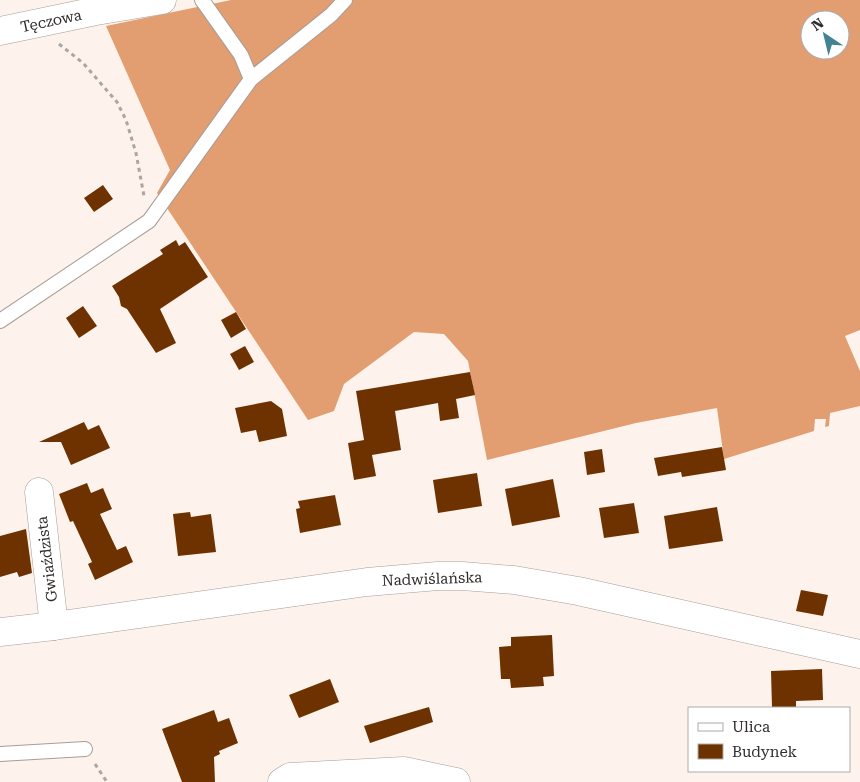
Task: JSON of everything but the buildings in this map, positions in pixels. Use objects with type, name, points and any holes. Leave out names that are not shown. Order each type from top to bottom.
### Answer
[{"type":"street","name":"Tęczowa","points":[[0,32],[162,0]]},
{"type":"street","name":"Gwiaździsta","points":[[39,492],[54,626]]},
{"type":"street","name":"Nadwiślańska","points":[[0,632],[367,582],[438,576],[462,576],[514,580],[578,591],[860,654]]},
{"type":"street","points":[[282,782],[290,777],[404,771],[456,782]]},
{"type":"lane","points":[[202,0],[241,55],[251,79]]},
{"type":"lane","points":[[0,321],[150,221],[251,79],[331,15],[345,0]]},
{"type":"lane","points":[[0,754],[85,749]]},
{"type":"path","points":[[41,23],[62,47],[83,63],[117,102],[126,120],[136,153],[150,221]]},
{"type":"shaded area","points":[[231,0],[860,0],[860,330],[845,336],[860,371],[860,406],[830,413],[829,426],[825,427],[826,419],[815,419],[814,431],[724,459],[717,408],[636,423],[487,460],[468,361],[444,334],[414,332],[344,384],[334,411],[308,420],[157,193],[170,170],[106,26]]}]
